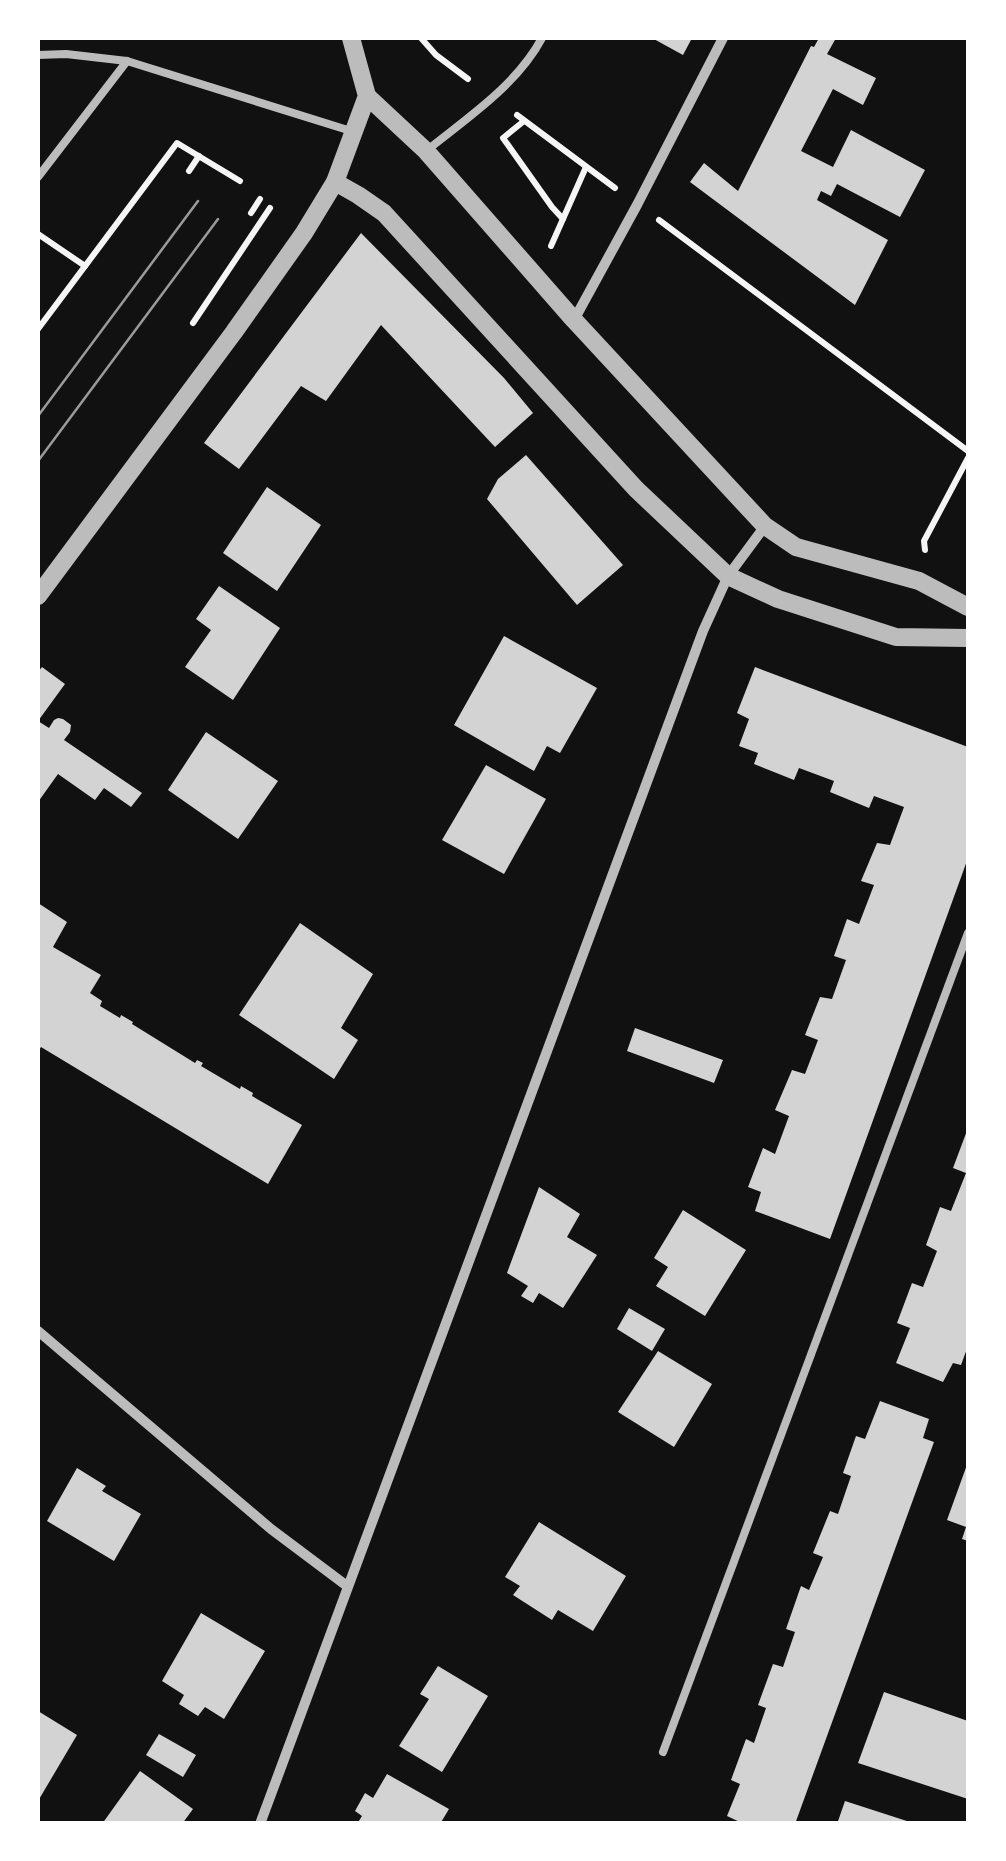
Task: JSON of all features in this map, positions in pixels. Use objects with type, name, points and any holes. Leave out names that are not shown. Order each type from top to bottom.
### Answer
[{"type":"street","points":[[351,38],[368,96],[426,151],[574,320],[765,526],[796,547],[919,581],[968,607]]},
{"type":"street","points":[[574,320],[723,38]]},
{"type":"street","points":[[38,596],[304,233],[335,182],[368,96]]},
{"type":"street","points":[[335,182],[384,213],[647,500],[728,576],[778,599],[896,638],[968,638]]},
{"type":"street","points":[[260,1824],[703,631],[728,576],[765,526]]},
{"type":"street","points":[[38,1331],[235,1500],[347,1586]]},
{"type":"lane","points":[[426,151],[492,97],[531,58],[542,38]]},
{"type":"lane","points":[[38,55],[127,61],[355,133]]},
{"type":"lane","points":[[38,176],[127,61]]},
{"type":"lane","points":[[663,1752],[968,933]]},
{"type":"path","points":[[421,38],[473,83]]},
{"type":"path","points":[[512,112],[618,190]]},
{"type":"path","points":[[525,121],[503,138],[563,219]]},
{"type":"path","points":[[38,330],[177,143],[240,181]]},
{"type":"path","points":[[189,171],[199,156]]},
{"type":"path","points":[[545,260],[586,167]]},
{"type":"path","points":[[250,214],[260,199]]},
{"type":"path","points":[[189,330],[270,208]]},
{"type":"path","points":[[658,220],[968,454],[924,541],[926,561]]},
{"type":"path","points":[[38,234],[85,266]]},
{"type":"building","points":[[652,38],[692,38],[683,55]]},
{"type":"building","points":[[819,38],[836,38],[827,54],[876,78],[863,105],[833,89],[801,151],[833,167],[851,130],[925,170],[900,217],[837,184],[831,196],[821,191],[817,200],[888,240],[855,305],[690,182],[704,163],[738,191],[811,46]]},
{"type":"building","points":[[361,233],[504,378],[533,413],[495,447],[381,325],[326,401],[301,386],[239,469],[204,443]]},
{"type":"building","points":[[526,455],[623,565],[577,605],[487,499],[498,479]]},
{"type":"building","points":[[267,487],[321,525],[277,591],[223,553]]},
{"type":"building","points":[[219,586],[280,628],[233,700],[185,667],[211,630],[196,619]]},
{"type":"building","points":[[504,636],[597,688],[560,753],[547,746],[534,771],[454,725]]},
{"type":"building","points":[[42,667],[65,684],[38,721],[38,672]]},
{"type":"building","points":[[755,667],[968,747],[968,858],[830,1239],[755,1211],[761,1192],[748,1187],[763,1148],[775,1154],[789,1116],[775,1110],[792,1070],[805,1074],[818,1040],[805,1035],[820,997],[832,999],[846,960],[834,956],[847,919],[859,924],[874,885],[861,881],[877,843],[890,845],[904,807],[874,796],[869,808],[830,792],[834,781],[799,768],[794,780],[754,764],[758,753],[739,746],[749,719],[737,713]]},
{"type":"building","points":[[58,718],[71,725],[64,740],[142,793],[131,807],[104,788],[95,800],[58,774],[38,802],[38,721],[49,728]]},
{"type":"building","points":[[206,732],[278,781],[238,839],[168,790]]},
{"type":"building","points":[[486,765],[546,799],[504,874],[442,840]]},
{"type":"building","points":[[38,903],[67,922],[53,947],[101,975],[90,993],[102,1001],[100,1006],[133,1022],[195,1063],[203,1063],[201,1066],[302,1125],[268,1184],[41,1047],[38,1052]]},
{"type":"building","points":[[300,923],[373,974],[341,1028],[358,1040],[334,1079],[239,1015]]},
{"type":"building","points":[[635,1028],[723,1060],[714,1083],[627,1051]]},
{"type":"building","points":[[968,1128],[968,1346],[961,1365],[953,1363],[943,1382],[896,1363],[910,1328],[897,1323],[912,1283],[923,1287],[937,1251],[926,1245],[940,1207],[951,1211],[966,1173],[953,1168]]},
{"type":"building","points":[[539,1187],[580,1214],[567,1237],[597,1255],[563,1308],[539,1293],[533,1303],[521,1296],[528,1286],[507,1273]]},
{"type":"building","points":[[683,1210],[746,1250],[705,1316],[656,1286],[668,1267],[654,1258]]},
{"type":"building","points":[[629,1308],[665,1329],[652,1351],[617,1329]]},
{"type":"building","points":[[658,1351],[712,1384],[674,1447],[618,1412]]},
{"type":"building","points":[[880,1401],[929,1419],[923,1438],[934,1442],[795,1824],[744,1824],[727,1816],[740,1784],[731,1780],[746,1739],[754,1743],[766,1708],[758,1705],[773,1664],[783,1667],[795,1632],[786,1629],[801,1586],[809,1590],[823,1557],[813,1553],[830,1511],[838,1514],[851,1476],[843,1473],[856,1436],[865,1439]]},
{"type":"building","points":[[968,1462],[968,1541],[962,1539],[966,1527],[947,1520]]},
{"type":"building","points":[[77,1468],[106,1486],[102,1491],[141,1514],[114,1561],[47,1521]]},
{"type":"building","points":[[539,1522],[626,1576],[593,1631],[558,1610],[552,1620],[513,1595],[520,1586],[505,1577]]},
{"type":"building","points":[[201,1613],[265,1651],[224,1719],[205,1707],[198,1716],[179,1704],[184,1695],[162,1681]]},
{"type":"building","points":[[438,1666],[488,1696],[442,1772],[399,1746],[429,1699],[420,1694]]},
{"type":"building","points":[[884,1692],[968,1721],[968,1799],[858,1763]]},
{"type":"building","points":[[38,1711],[77,1735],[38,1801]]},
{"type":"building","points":[[159,1734],[196,1755],[183,1777],[146,1755]]},
{"type":"building","points":[[140,1771],[193,1809],[182,1824],[102,1824]]},
{"type":"building","points":[[387,1774],[449,1809],[440,1824],[357,1824],[362,1816],[355,1811],[365,1793],[373,1798]]},
{"type":"building","points":[[845,1801],[913,1823],[913,1824],[837,1824]]},
{"type":"tram line","points":[[38,416],[198,201]]},
{"type":"tram line","points":[[38,461],[218,219]]}]
